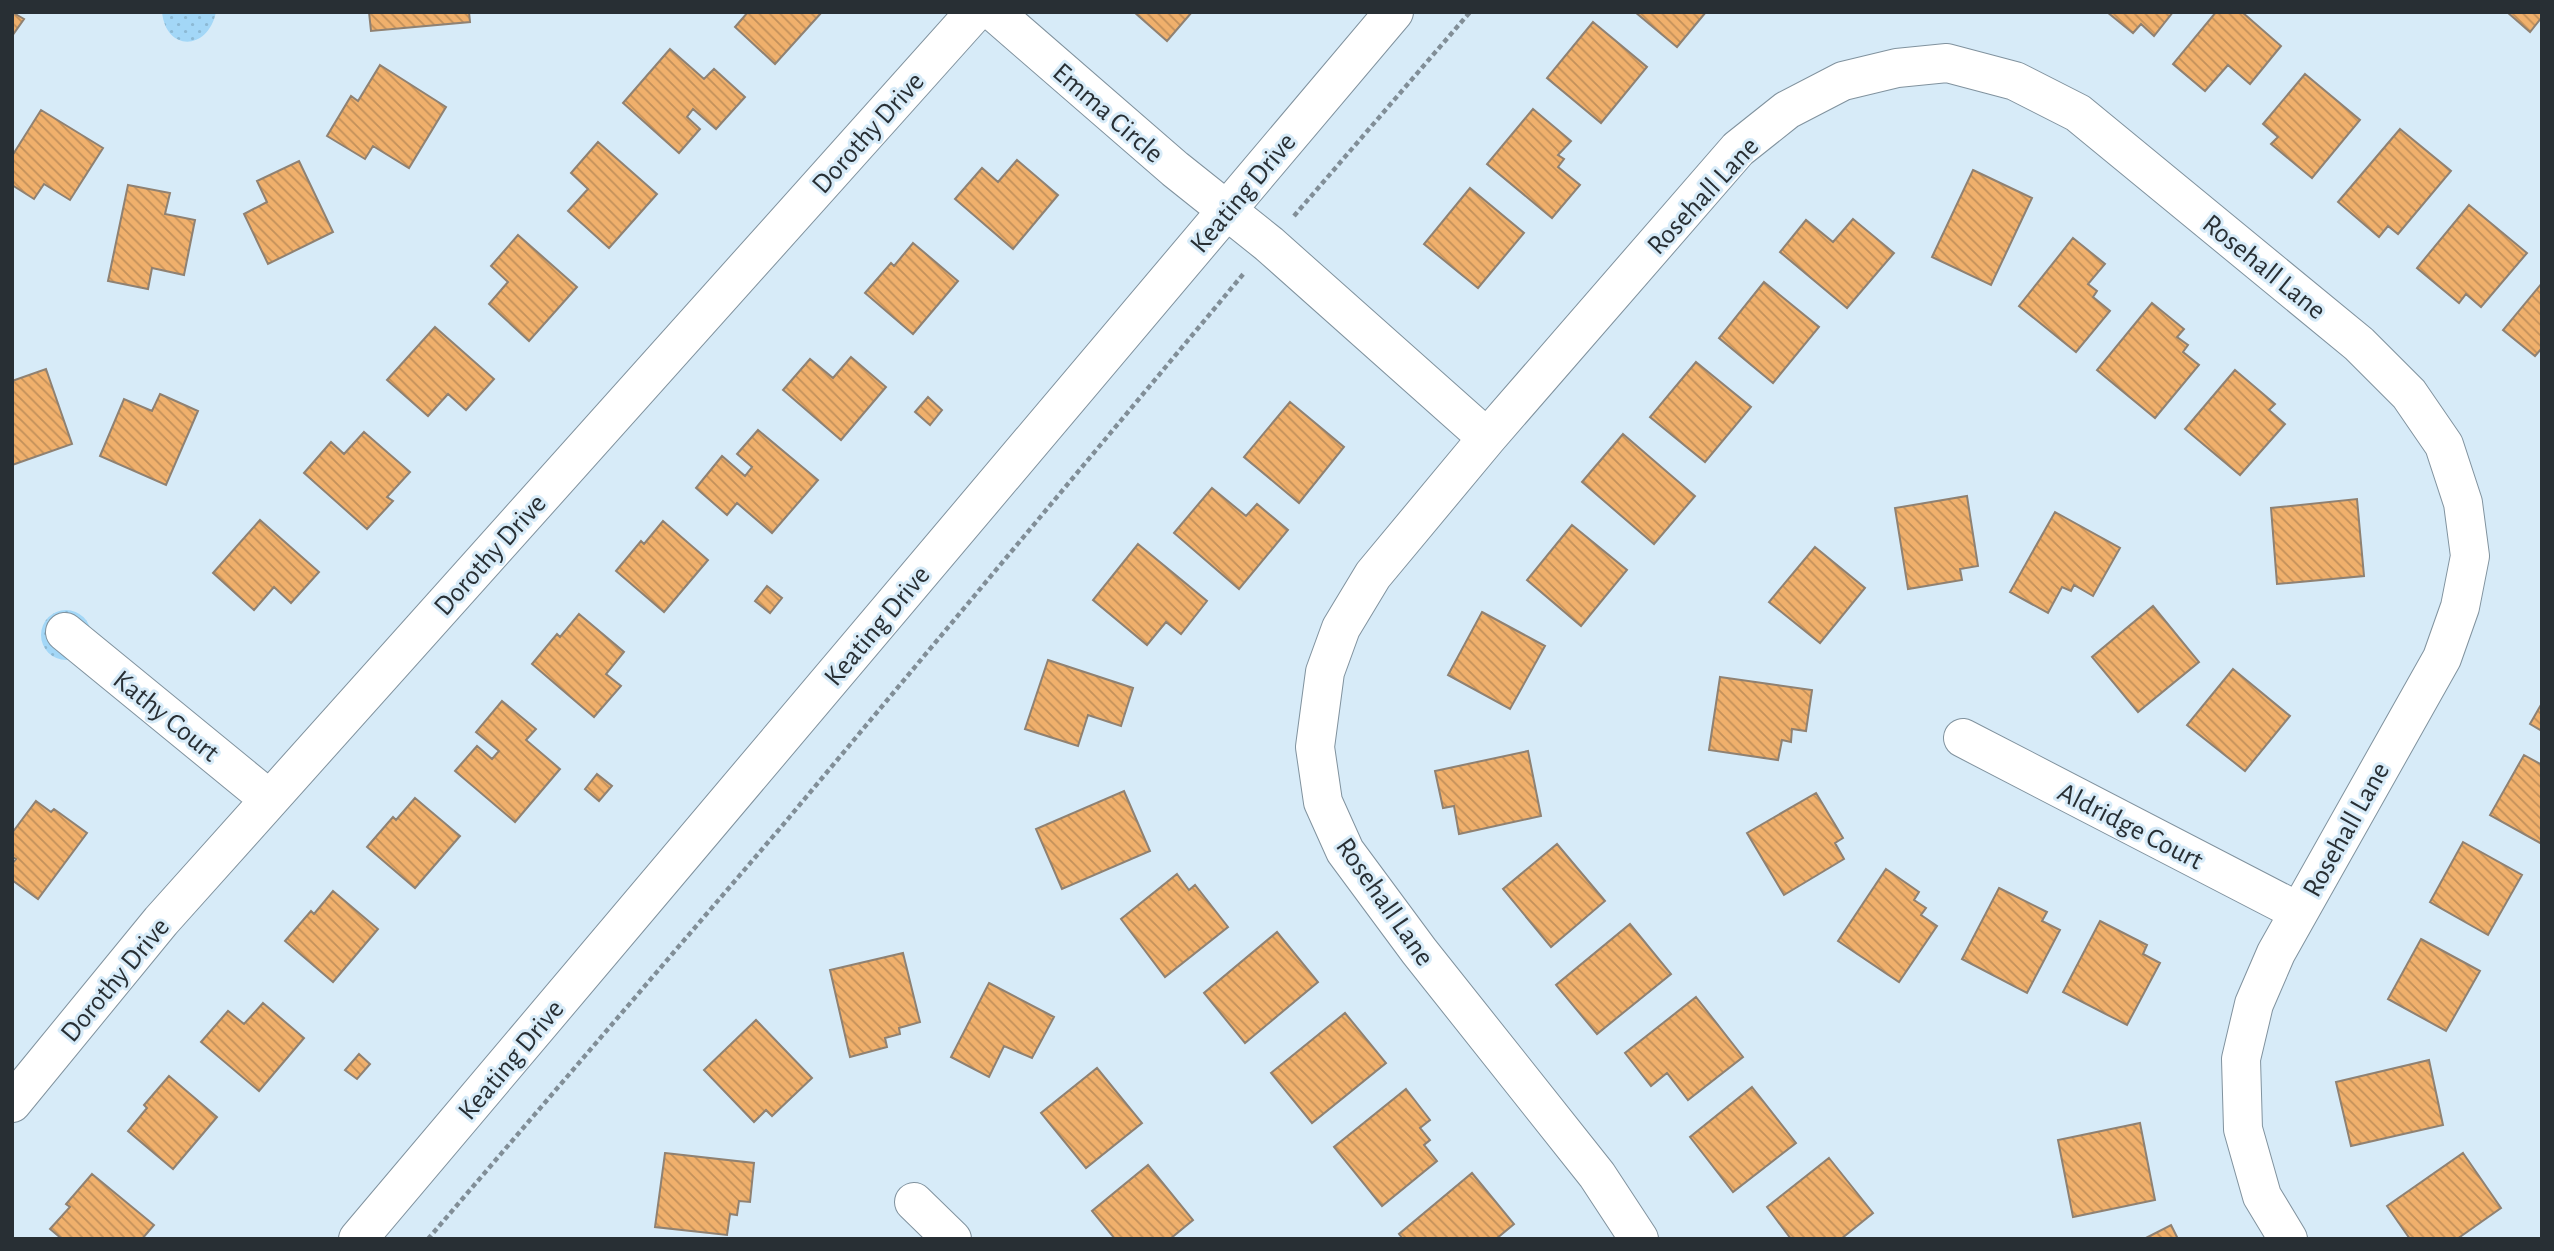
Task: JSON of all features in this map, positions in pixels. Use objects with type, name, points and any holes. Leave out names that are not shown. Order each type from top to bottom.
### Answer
[{"type":"street","name":"Dorothy Drive","points":[[12,1103],[153,931],[269,799],[975,12]]},
{"type":"street","name":"Emma Circle","points":[[994,12],[1226,211],[1269,244],[1487,438]]},
{"type":"street","name":"Keating Drive","points":[[358,1239],[1394,12]]},
{"type":"street","name":"Rosehall Lane","points":[[1639,1239],[1597,1175],[1419,951],[1345,850],[1323,802],[1315,747],[1325,672],[1342,628],[1373,575],[1487,438],[1738,149],[1787,110],[1843,81],[1897,68],[1947,63],[2015,81],[2078,113],[2359,344],[2409,394],[2444,445],[2463,503],[2470,556],[2460,607],[2442,657],[2298,912],[2271,962],[2254,1004],[2241,1059],[2243,1129],[2262,1196],[2288,1239]]},
{"type":"street","name":"Kathy Court","points":[[65,632],[269,799]]},
{"type":"street","name":"Aldridge Court","points":[[1963,738],[2298,912]]},
{"type":"street","points":[[914,1202],[952,1239]]},
{"type":"path","points":[[1298,212],[1470,12]]},
{"type":"path","points":[[428,1239],[782,825],[1244,273]]},
{"type":"shaded area","points":[[162,12],[216,12],[212,25],[205,34],[188,42],[171,34],[165,25]]},
{"type":"shaded area","points":[[66,610],[84,617],[91,635],[84,653],[66,660],[48,653],[41,635],[48,617]]},
{"type":"building","points":[[12,12],[24,19],[12,36]]},
{"type":"building","points":[[369,12],[469,12],[470,22],[371,31]]},
{"type":"building","points":[[748,12],[822,12],[775,64],[735,27]]},
{"type":"building","points":[[1134,12],[1192,12],[1167,41]]},
{"type":"building","points":[[1635,12],[1706,12],[1677,47]]},
{"type":"building","points":[[2107,12],[2173,12],[2154,36],[2141,24],[2133,33]]},
{"type":"building","points":[[2216,12],[2242,12],[2281,46],[2250,84],[2228,65],[2205,91],[2173,64]]},
{"type":"building","points":[[2507,12],[2542,12],[2542,17],[2530,32]]},
{"type":"building","points":[[1593,22],[1647,67],[1601,123],[1547,78]]},
{"type":"building","points":[[670,49],[704,79],[714,69],[745,97],[716,129],[693,109],[687,117],[700,129],[679,153],[623,103]]},
{"type":"building","points":[[380,65],[446,107],[409,168],[373,146],[365,159],[327,136],[351,96],[358,101]]},
{"type":"building","points":[[2305,74],[2360,120],[2312,178],[2271,144],[2278,137],[2263,124]]},
{"type":"building","points":[[1533,109],[1571,141],[1558,155],[1564,159],[1558,167],[1580,185],[1552,218],[1487,164]]},
{"type":"building","points":[[41,110],[103,148],[70,200],[44,184],[34,199],[12,185],[12,156]]},
{"type":"building","points":[[2400,129],[2451,171],[2398,234],[2388,226],[2379,237],[2338,202]]},
{"type":"building","points":[[598,142],[657,194],[609,248],[568,211],[588,189],[571,173]]},
{"type":"building","points":[[1017,160],[1058,195],[1013,249],[955,199],[982,168],[998,182]]},
{"type":"building","points":[[299,161],[333,232],[268,264],[244,214],[267,202],[257,181]]},
{"type":"building","points":[[1973,170],[2032,198],[1991,285],[1932,257]]},
{"type":"building","points":[[128,185],[170,193],[165,214],[195,220],[184,275],[152,268],[148,289],[108,281]]},
{"type":"building","points":[[1470,188],[1524,233],[1478,288],[1424,244]]},
{"type":"building","points":[[2469,205],[2527,253],[2481,307],[2466,294],[2459,303],[2417,268]]},
{"type":"building","points":[[1853,219],[1894,253],[1847,308],[1780,252],[1806,220],[1833,242]]},
{"type":"building","points":[[518,235],[577,287],[529,341],[489,304],[508,282],[491,266]]},
{"type":"building","points":[[2073,238],[2105,264],[2088,284],[2097,291],[2093,297],[2110,311],[2076,352],[2019,306]]},
{"type":"building","points":[[913,243],[958,281],[913,334],[865,293],[891,263],[894,266]]},
{"type":"building","points":[[1764,282],[1819,327],[1773,383],[1719,338]]},
{"type":"building","points":[[2542,283],[2542,348],[2535,356],[2503,330]]},
{"type":"building","points":[[2152,303],[2184,329],[2177,337],[2188,345],[2183,352],[2199,365],[2155,418],[2097,370]]},
{"type":"building","points":[[435,327],[494,379],[466,410],[448,394],[428,416],[387,380]]},
{"type":"building","points":[[851,357],[886,387],[841,440],[783,390],[810,359],[833,378]]},
{"type":"building","points":[[1696,362],[1751,407],[1705,462],[1650,417]]},
{"type":"building","points":[[46,369],[72,444],[12,465],[12,381]]},
{"type":"building","points":[[2235,370],[2275,404],[2269,410],[2285,424],[2240,475],[2185,429]]},
{"type":"building","points":[[160,394],[198,411],[166,485],[100,456],[124,399],[152,411]]},
{"type":"building","points":[[928,397],[942,410],[930,425],[915,412]]},
{"type":"building","points":[[1290,402],[1344,447],[1299,503],[1244,457]]},
{"type":"building","points":[[758,430],[818,480],[772,533],[737,503],[727,515],[696,488],[722,456],[745,476],[752,467],[737,454]]},
{"type":"building","points":[[364,432],[410,472],[387,497],[393,501],[367,529],[304,473],[331,442],[344,454]]},
{"type":"building","points":[[1623,434],[1695,496],[1654,544],[1582,482]]},
{"type":"building","points":[[1212,488],[1246,516],[1257,504],[1288,530],[1239,589],[1174,533]]},
{"type":"building","points":[[1967,496],[1978,566],[1960,569],[1962,580],[1908,589],[1895,508]]},
{"type":"building","points":[[2357,499],[2364,576],[2277,584],[2271,508]]},
{"type":"building","points":[[2055,512],[2120,548],[2093,596],[2074,585],[2071,591],[2062,587],[2048,613],[2010,592]]},
{"type":"building","points":[[260,520],[319,572],[291,603],[274,587],[254,610],[213,573]]},
{"type":"building","points":[[663,521],[708,560],[664,612],[616,571],[641,541],[644,544]]},
{"type":"building","points":[[1572,525],[1627,570],[1581,626],[1527,580]]},
{"type":"building","points":[[1138,544],[1207,601],[1181,634],[1166,622],[1147,645],[1093,600]]},
{"type":"building","points":[[1815,547],[1865,588],[1820,643],[1769,602]]},
{"type":"building","points":[[767,586],[782,598],[770,613],[755,601]]},
{"type":"building","points":[[2153,606],[2199,662],[2138,712],[2092,657]]},
{"type":"building","points":[[1482,612],[1545,646],[1510,709],[1448,675]]},
{"type":"building","points":[[579,614],[624,652],[606,674],[621,686],[594,717],[532,664],[557,634],[560,637]]},
{"type":"building","points":[[1048,660],[1133,688],[1121,726],[1088,715],[1078,746],[1025,729]]},
{"type":"building","points":[[2233,669],[2290,716],[2245,771],[2187,725]]},
{"type":"building","points":[[1720,677],[1812,690],[1806,731],[1792,729],[1791,742],[1782,740],[1778,760],[1709,750]]},
{"type":"building","points":[[502,701],[536,729],[526,740],[560,769],[515,822],[455,771],[477,746],[492,759],[499,751],[476,732]]},
{"type":"building","points":[[2542,703],[2542,731],[2530,724]]},
{"type":"building","points":[[1528,751],[1541,816],[1459,834],[1454,806],[1443,808],[1435,771]]},
{"type":"building","points":[[2524,755],[2542,765],[2542,844],[2490,815]]},
{"type":"building","points":[[597,774],[612,786],[599,801],[585,789]]},
{"type":"building","points":[[1124,791],[1150,851],[1062,889],[1036,829]]},
{"type":"building","points":[[1816,793],[1843,838],[1835,843],[1844,859],[1784,895],[1747,833]]},
{"type":"building","points":[[415,798],[460,836],[415,888],[367,847],[393,817],[396,820]]},
{"type":"building","points":[[36,801],[51,812],[54,809],[87,833],[38,899],[12,880],[12,864],[16,859],[12,857],[12,833]]},
{"type":"building","points":[[2463,842],[2522,875],[2488,935],[2430,902]]},
{"type":"building","points":[[1557,844],[1605,901],[1551,947],[1503,889]]},
{"type":"building","points":[[1886,869],[1919,892],[1914,900],[1926,908],[1921,915],[1937,926],[1899,982],[1838,941]]},
{"type":"building","points":[[1177,874],[1189,890],[1195,885],[1228,927],[1165,977],[1121,919]]},
{"type":"building","points":[[1999,888],[2047,912],[2042,921],[2060,930],[2027,993],[1962,959]]},
{"type":"building","points":[[333,891],[378,929],[333,982],[285,941],[311,911],[314,914]]},
{"type":"building","points":[[2100,921],[2147,945],[2143,954],[2160,963],[2127,1025],[2063,992]]},
{"type":"building","points":[[1630,924],[1671,974],[1597,1034],[1556,985]]},
{"type":"building","points":[[1277,932],[1318,982],[1245,1043],[1204,993]]},
{"type":"building","points":[[2421,939],[2480,971],[2446,1031],[2388,999]]},
{"type":"building","points":[[903,953],[920,1022],[899,1028],[900,1034],[885,1038],[887,1047],[850,1057],[830,970]]},
{"type":"building","points":[[989,983],[1054,1017],[1032,1058],[1004,1046],[989,1077],[951,1057]]},
{"type":"building","points":[[1696,997],[1743,1057],[1688,1100],[1667,1073],[1651,1086],[1625,1053]]},
{"type":"building","points":[[263,1003],[304,1038],[259,1091],[201,1042],[228,1011],[244,1024]]},
{"type":"building","points":[[1345,1013],[1386,1063],[1312,1123],[1271,1073]]},
{"type":"building","points":[[756,1020],[812,1078],[772,1116],[766,1110],[754,1122],[704,1070]]},
{"type":"building","points":[[359,1054],[370,1064],[357,1079],[345,1070]]},
{"type":"building","points":[[2429,1060],[2443,1125],[2351,1146],[2336,1082]]},
{"type":"building","points":[[1097,1068],[1142,1123],[1086,1168],[1041,1113]]},
{"type":"building","points":[[169,1076],[217,1117],[173,1169],[128,1131],[147,1108],[144,1105]]},
{"type":"building","points":[[1752,1087],[1796,1143],[1733,1192],[1690,1137]]},
{"type":"building","points":[[1406,1089],[1430,1120],[1420,1128],[1430,1140],[1424,1145],[1437,1161],[1382,1206],[1334,1147]]},
{"type":"building","points":[[2140,1123],[2155,1200],[2073,1217],[2058,1140]]},
{"type":"building","points":[[665,1153],[754,1163],[750,1202],[739,1201],[737,1215],[730,1214],[727,1235],[655,1227]]},
{"type":"building","points":[[2463,1153],[2501,1208],[2457,1239],[2410,1239],[2387,1206]]},
{"type":"building","points":[[1829,1158],[1873,1213],[1841,1239],[1791,1239],[1767,1207]]},
{"type":"building","points":[[1148,1165],[1193,1220],[1170,1239],[1115,1239],[1092,1211]]},
{"type":"building","points":[[1472,1173],[1514,1224],[1496,1239],[1403,1239],[1399,1234]]},
{"type":"building","points":[[92,1174],[154,1225],[142,1239],[62,1239],[50,1229],[70,1207],[66,1204]]},
{"type":"building","points":[[2171,1225],[2178,1239],[2144,1239]]}]
